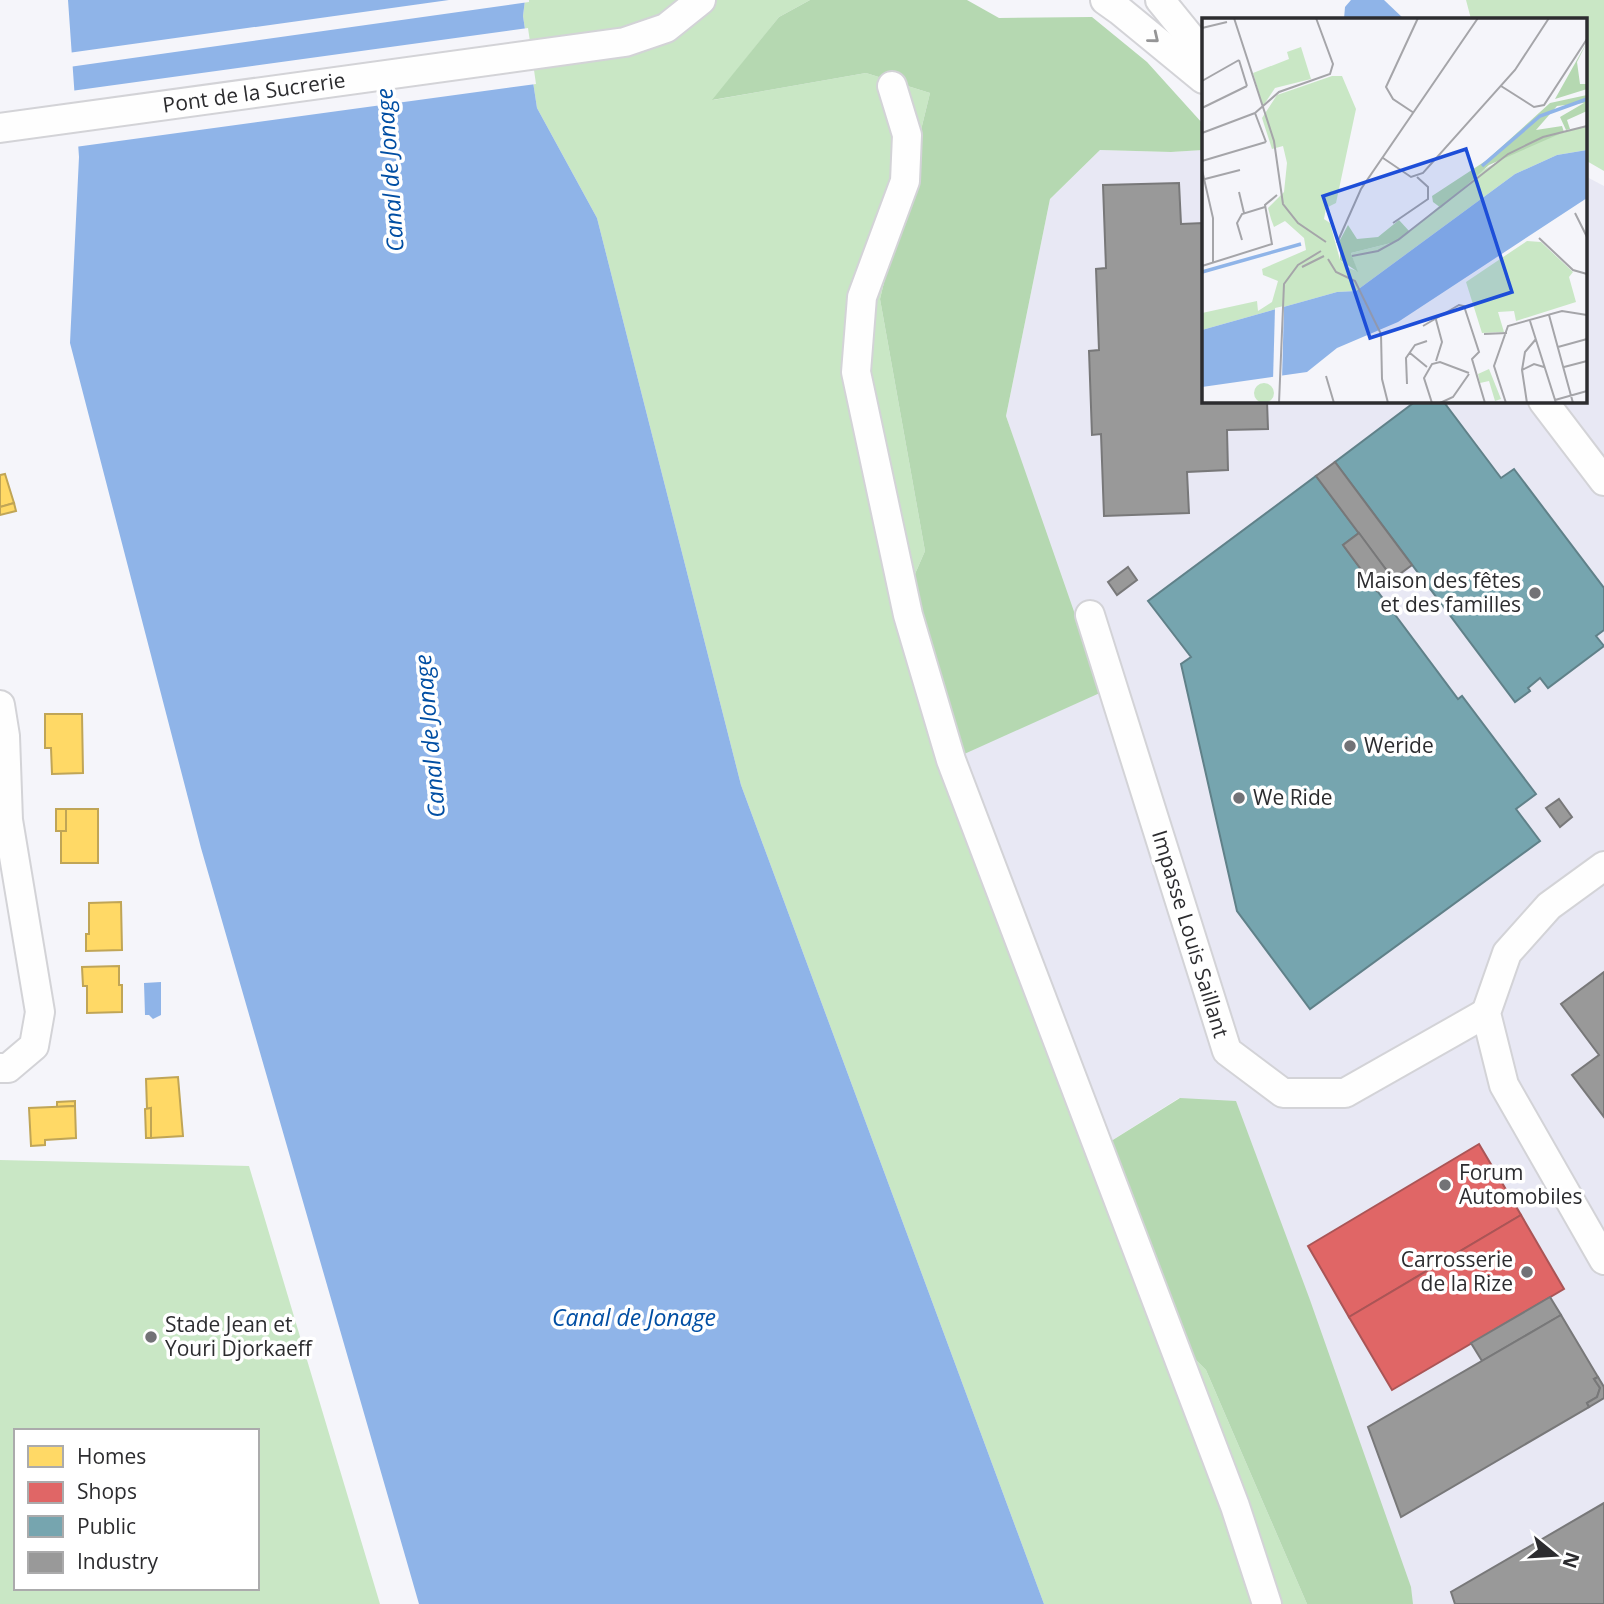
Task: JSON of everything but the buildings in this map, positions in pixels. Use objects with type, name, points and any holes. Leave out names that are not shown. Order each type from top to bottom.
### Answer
[{"type":"street","name":"Pont de la Sucrerie","points":[[4,127],[625,42],[666,28],[701,0]]},
{"type":"street","points":[[1105,0],[1202,78]]},
{"type":"street","points":[[1160,0],[1202,52]]},
{"type":"street","points":[[892,86],[907,135],[905,181],[862,297],[856,372],[908,615],[951,760],[1235,1506],[1267,1604]]},
{"type":"street","points":[[1544,402],[1604,481]]},
{"type":"street","name":"Impasse Louis Saillant","points":[[1090,615],[1227,1051],[1283,1093],[1345,1093],[1486,1013]]},
{"type":"street","points":[[0,705],[8,820],[40,1013],[34,1046],[8,1068],[0,1068]]},
{"type":"street","points":[[1604,866],[1549,906],[1507,953],[1486,1013],[1504,1085],[1604,1260]]},
{"type":"shaded area","points":[[1100,150],[1202,150],[1202,402],[1586,402],[1586,177],[1604,186],[1604,1604],[1346,1604],[1179,1098],[1092,1153],[947,762],[1081,640],[1006,416],[1050,199]]},
{"type":"green space","points":[[525,0],[810,0],[779,17],[713,100],[866,73],[930,93],[880,299],[925,551],[895,620],[1153,1317],[1206,1370],[1307,1604],[1044,1604],[741,785],[597,218],[537,108],[523,16]]},
{"type":"green space","points":[[810,0],[967,0],[999,18],[1092,17],[1147,62],[1202,123],[1202,150],[1100,150],[1050,199],[1006,416],[1102,692],[951,760],[895,620],[925,551],[880,299],[930,93],[866,73],[712,100],[779,17]]},
{"type":"green space","points":[[1466,0],[1604,0],[1604,171],[1586,161],[1586,18],[1471,18]]},
{"type":"green space","points":[[1180,1098],[1236,1101],[1310,1300],[1411,1587],[1413,1604],[1307,1604],[1206,1370],[1153,1317],[1092,1153]]},
{"type":"green space","name":"Stade Jean et Youri Djorkaeff","points":[[0,1160],[249,1166],[380,1604],[0,1604]]},
{"type":"water","name":"Canal de Jonage","points":[[68,0],[525,0],[523,16],[537,108],[597,218],[741,785],[1044,1604],[419,1604],[201,848],[70,343],[79,157]]},
{"type":"water","points":[[1351,0],[1384,0],[1403,18],[1344,18],[1345,7]]},
{"type":"water","points":[[161,982],[161,1015],[153,1019],[145,1015],[144,983]]},
{"type":"pier","points":[[449,0],[529,2],[69,67],[68,53]]},
{"type":"pier","points":[[528,28],[536,84],[75,147],[71,91]]},
{"type":"place","name":"Maison des fêtes et des familles","points":[[1535,593]]},
{"type":"place","name":"Weride","points":[[1350,746]]},
{"type":"place","name":"We Ride","points":[[1239,798]]},
{"type":"place","name":"Forum Automobiles","points":[[1445,1185]]},
{"type":"place","name":"Carrosserie de la Rize","points":[[1527,1272]]},
{"type":"place","name":"Stade Jean et Youri Djorkaeff","points":[[151,1337]]}]
